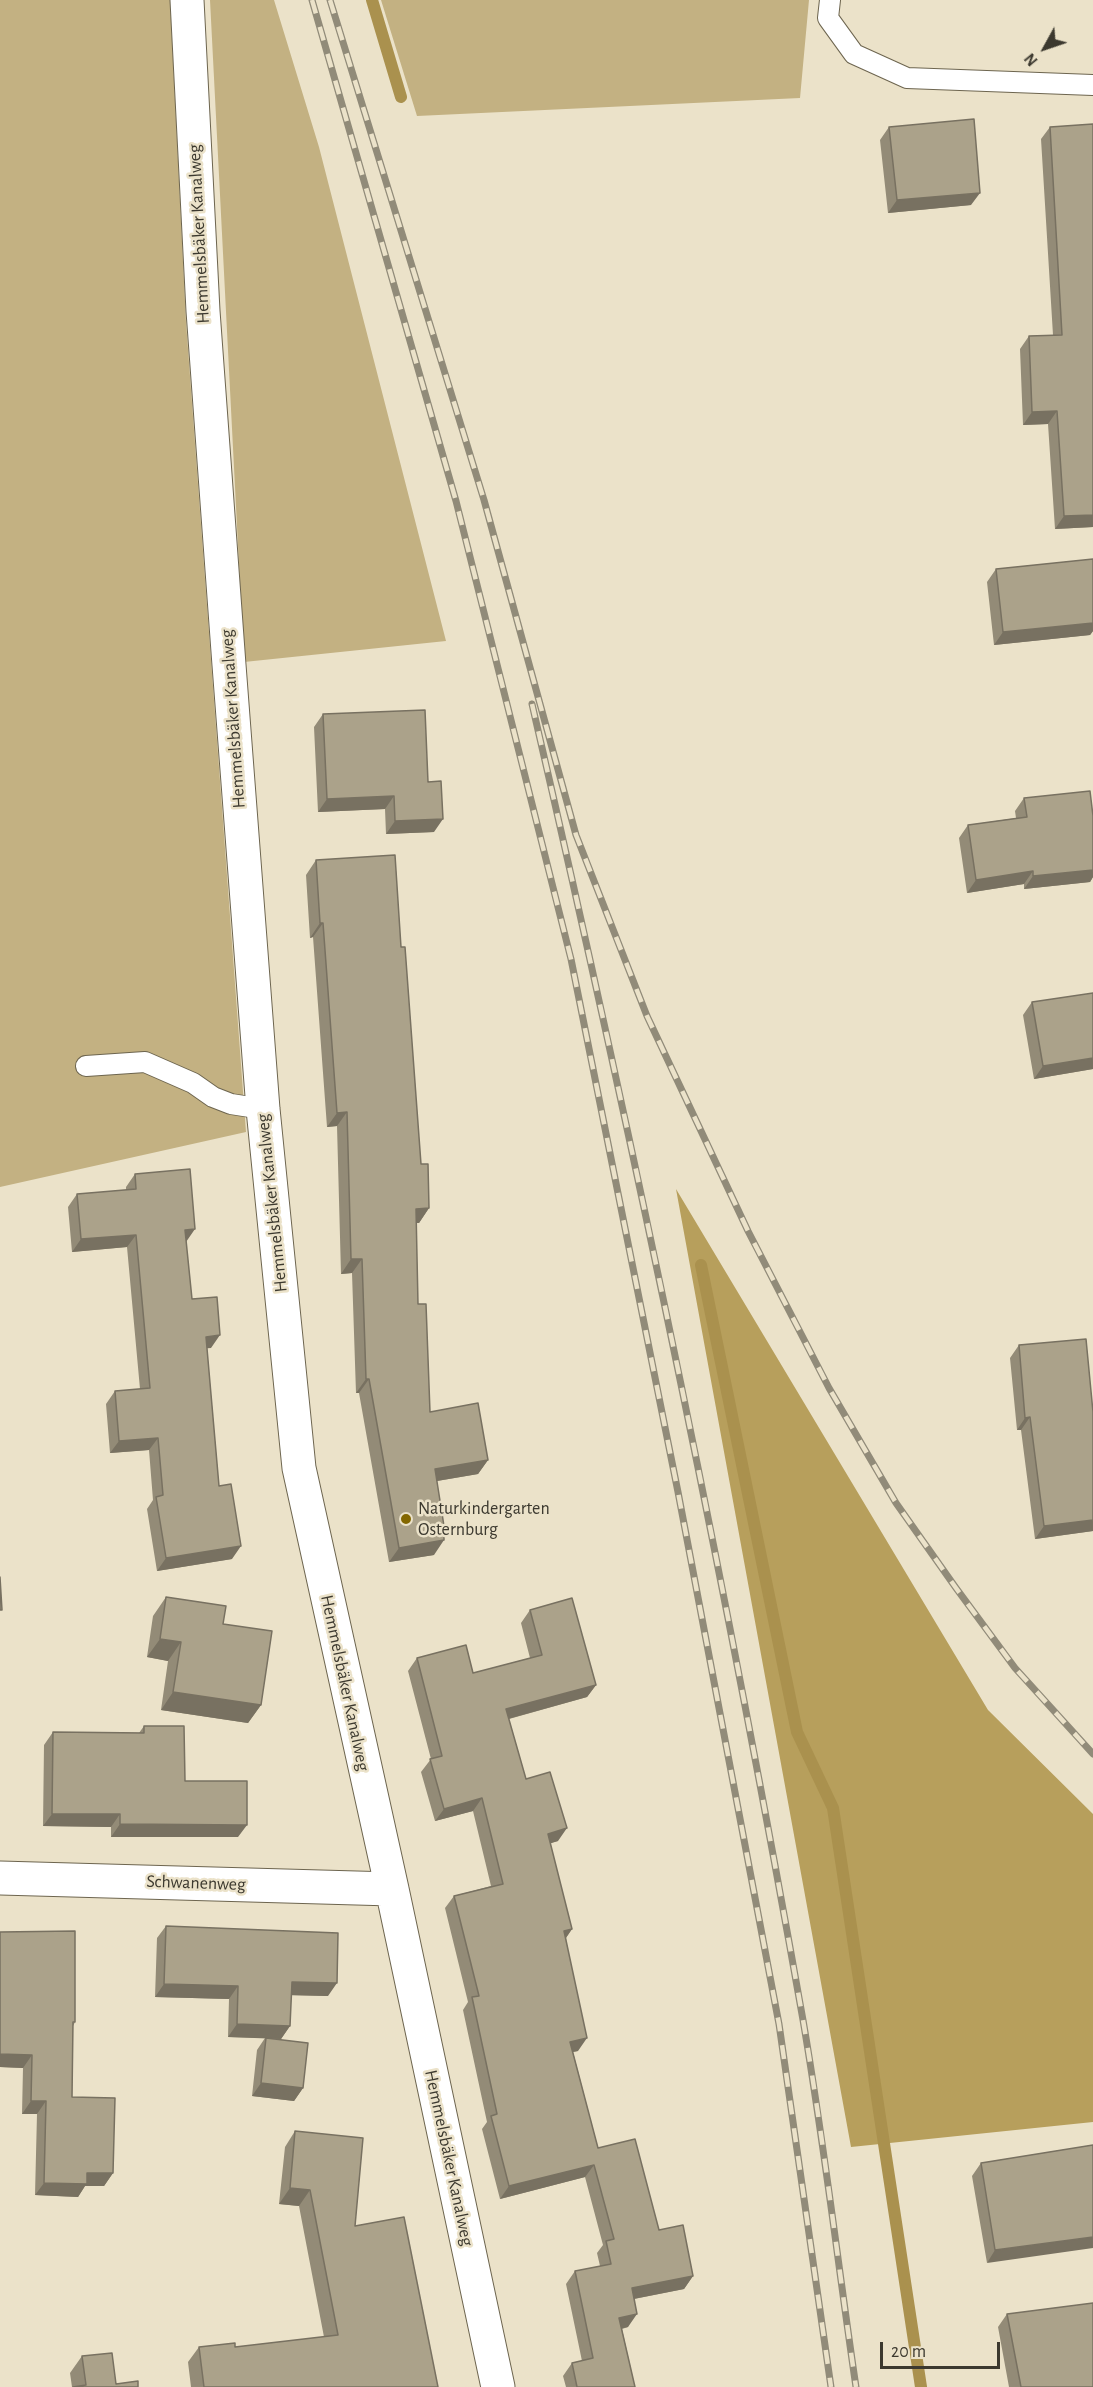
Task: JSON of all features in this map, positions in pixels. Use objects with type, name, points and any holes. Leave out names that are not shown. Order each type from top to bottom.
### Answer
[{"type":"street","name":"Hemmelsbäker Kanalweg","points":[[187,0],[203,312],[262,1109],[299,1468],[498,2387]]},
{"type":"street","name":"Schwanenweg","points":[[0,1878],[392,1889]]},
{"type":"lane","points":[[830,0],[828,18],[854,54],[907,78],[1093,85]]},
{"type":"lane","points":[[86,1066],[145,1062],[193,1083],[213,1097],[231,1104],[262,1109]]},
{"type":"shaded area","points":[[0,0],[170,0],[186,322],[246,1132],[0,1187]]},
{"type":"shaded area","points":[[210,0],[274,0],[319,147],[446,641],[244,662]]},
{"type":"shaded area","points":[[381,0],[809,0],[800,98],[417,116]]},
{"type":"shaded area","points":[[676,1189],[988,1710],[1093,1814],[1093,2122],[851,2147]]},
{"type":"building","points":[[974,119],[980,193],[897,200],[889,127]]},
{"type":"building","points":[[1093,124],[1093,515],[1064,516],[1057,411],[1032,412],[1029,336],[1062,335],[1050,127]]},
{"type":"building","points":[[1093,559],[1093,623],[1003,632],[996,569]]},
{"type":"building","points":[[425,710],[428,782],[441,781],[443,819],[395,821],[394,796],[327,799],[323,714]]},
{"type":"building","points":[[1090,791],[1093,816],[1093,870],[1033,876],[1033,871],[976,880],[968,825],[1027,817],[1024,798]]},
{"type":"building","points":[[395,855],[401,947],[405,947],[421,1164],[428,1164],[429,1208],[416,1209],[418,1304],[426,1304],[430,1412],[478,1403],[488,1460],[435,1469],[444,1540],[399,1548],[369,1379],[366,1379],[362,1259],[351,1259],[347,1112],[337,1113],[316,860]]},
{"type":"building","points":[[1093,993],[1093,1058],[1043,1066],[1032,1002]]},
{"type":"building","points":[[190,1169],[195,1229],[185,1230],[192,1299],[217,1297],[220,1335],[206,1337],[219,1486],[231,1484],[241,1546],[166,1558],[156,1497],[163,1495],[158,1438],[119,1441],[115,1391],[150,1388],[136,1235],[81,1239],[77,1194],[136,1189],[135,1174]]},
{"type":"building","points":[[1086,1339],[1093,1412],[1093,1520],[1044,1526],[1030,1417],[1025,1418],[1019,1345]]},
{"type":"building","points":[[0,1577],[2,1610],[0,1610]]},
{"type":"building","points":[[166,1597],[226,1606],[223,1624],[272,1631],[261,1705],[173,1692],[181,1642],[160,1639]]},
{"type":"building","points":[[572,1598],[596,1685],[506,1709],[526,1779],[550,1772],[567,1828],[548,1834],[572,1929],[564,1931],[587,2038],[570,2042],[598,2148],[635,2139],[659,2230],[683,2225],[693,2276],[632,2288],[637,2314],[619,2318],[635,2387],[577,2387],[572,2363],[593,2358],[575,2271],[611,2264],[606,2241],[614,2239],[594,2165],[509,2186],[491,2116],[497,2114],[472,1997],[479,1996],[454,1896],[503,1884],[482,1798],[444,1809],[430,1759],[442,1756],[417,1658],[466,1645],[473,1673],[542,1655],[530,1610]]},
{"type":"building","points":[[144,1726],[184,1726],[185,1781],[247,1781],[247,1825],[120,1824],[120,1814],[52,1814],[53,1732],[144,1733]]},
{"type":"building","points":[[166,1926],[338,1933],[337,1983],[292,1982],[290,2026],[237,2024],[238,1986],[164,1984]]},
{"type":"building","points":[[75,1931],[72,2097],[115,2098],[113,2173],[87,2173],[87,2184],[44,2183],[46,2101],[31,2101],[32,2055],[0,2054],[0,1932]]},
{"type":"building","points":[[266,2038],[308,2043],[303,2088],[261,2083]]},
{"type":"building","points":[[295,2131],[363,2138],[355,2226],[404,2217],[438,2387],[204,2387],[199,2347],[235,2343],[235,2347],[338,2335],[310,2190],[290,2188]]},
{"type":"building","points":[[1093,2145],[1093,2237],[995,2250],[981,2163]]},
{"type":"building","points":[[1093,2303],[1093,2387],[1021,2387],[1007,2314]]},
{"type":"building","points":[[112,2353],[116,2384],[138,2381],[138,2387],[73,2387],[86,2385],[82,2356]]},
{"type":"waterway","points":[[372,0],[401,97]]},
{"type":"waterway","points":[[701,1265],[797,1732],[833,1808],[921,2387]]},
{"type":"railway","points":[[312,0],[456,501],[571,959],[678,1492],[779,2024],[831,2387]]},
{"type":"railway","points":[[330,0],[484,500],[576,835],[647,1016],[748,1231],[829,1388],[896,1503],[1015,1668],[1093,1754]]},
{"type":"railway","points":[[532,704],[642,1196],[742,1690],[811,2066],[856,2387]]},
{"type":"place","name":"Naturkindergarten Osternburg","points":[[406,1519]]}]
